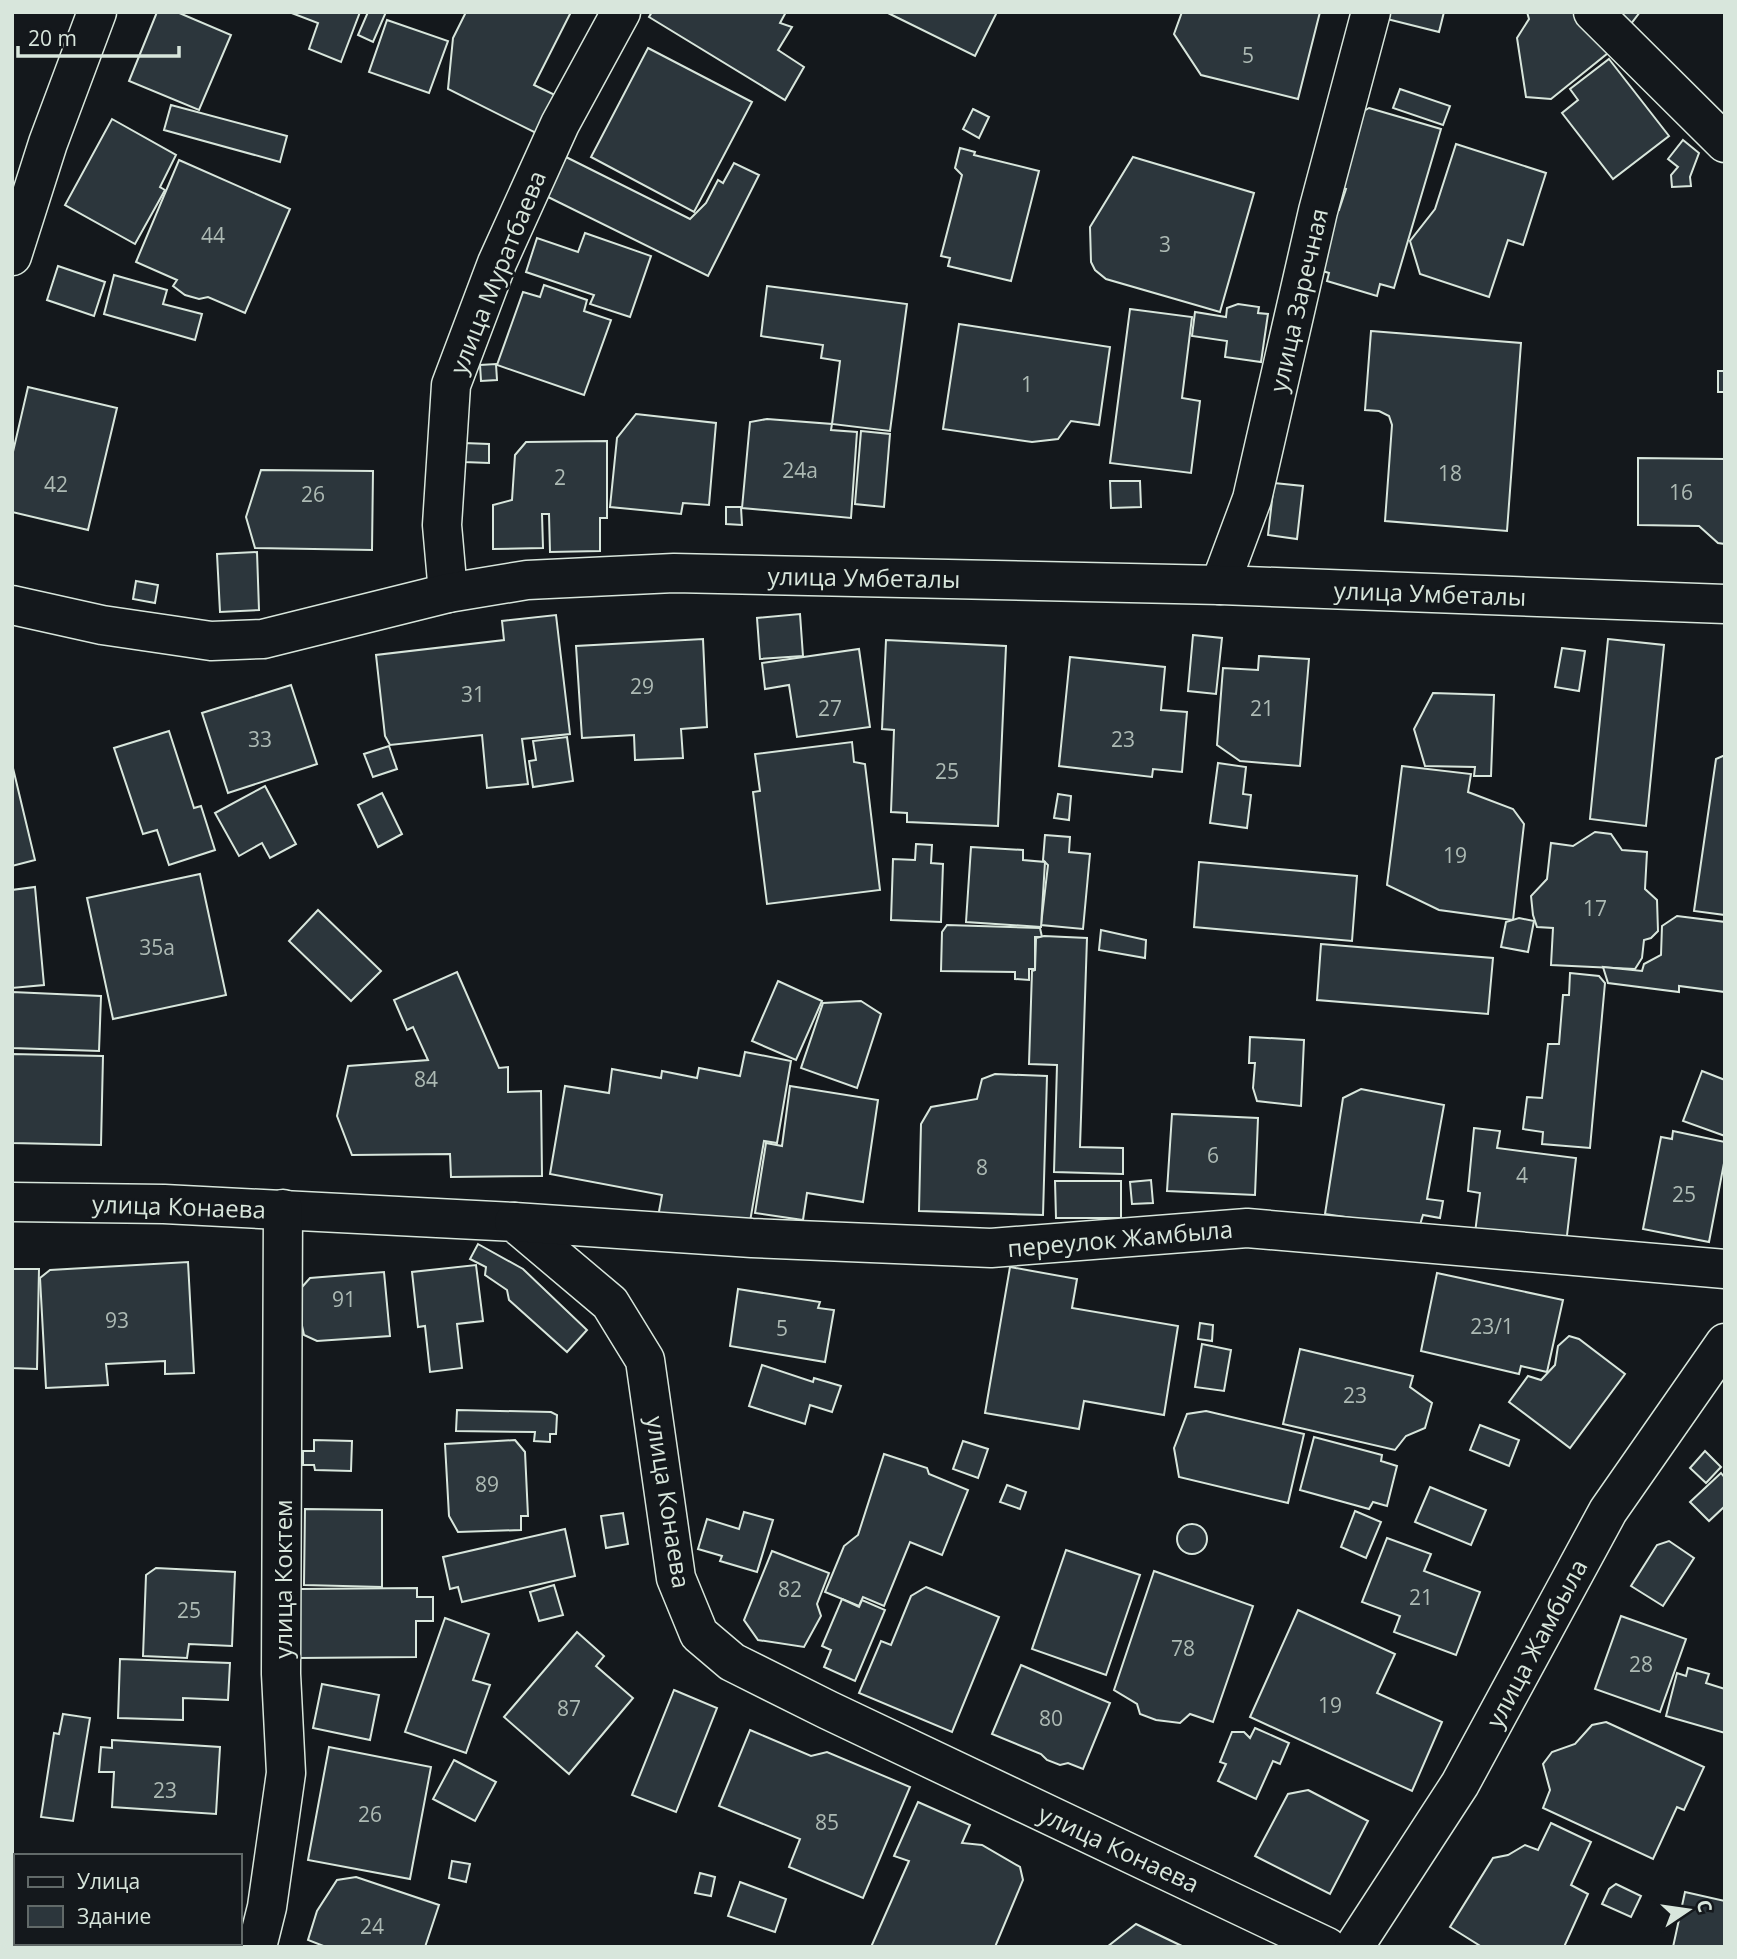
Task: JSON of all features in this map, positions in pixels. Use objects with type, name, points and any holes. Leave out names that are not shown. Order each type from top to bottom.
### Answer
[{"type":"street","points":[[12,256],[47,143],[97,12]]},
{"type":"street","name":"улица Муратбаева","points":[[448,593],[442,525],[451,385],[497,262],[548,149],[621,12]]},
{"type":"street","name":"улица Заречная","points":[[1220,585],[1252,499],[1318,211],[1371,12]]},
{"type":"street","points":[[1593,12],[1725,143]]},
{"type":"street","name":"улица Умбеталы","points":[[12,605],[102,625],[211,640],[263,639],[448,593],[527,580],[674,573],[1220,585],[1725,604]]},
{"type":"street","name":"улица Конаева","points":[[12,1202],[283,1209],[514,1222],[610,1303],[645,1360],[676,1578],[699,1634],[732,1662],[828,1710],[1327,1947]]},
{"type":"street","name":"улица Коктем","points":[[257,1947],[267,1907],[286,1773],[281,1674],[283,1209]]},
{"type":"street","name":"переулок Жамбыла","points":[[514,1222],[752,1238],[991,1248],[1247,1228],[1725,1269]]},
{"type":"street","name":"улица Жамбыла","points":[[1354,1947],[1460,1784],[1608,1511],[1725,1343]]},
{"type":"building","points":[[157,12],[177,12],[231,35],[199,110],[129,81]]},
{"type":"building","points":[[289,12],[360,12],[341,62],[309,49],[318,23]]},
{"type":"building","points":[[368,12],[386,12],[373,42],[358,35]]},
{"type":"building","points":[[466,12],[571,12],[534,85],[557,96],[538,134],[448,89],[453,38]]},
{"type":"building","points":[[652,12],[786,12],[780,23],[792,27],[778,50],[804,67],[785,100],[649,17]]},
{"type":"building","points":[[886,12],[997,12],[975,56]]},
{"type":"building","points":[[1182,12],[1320,12],[1298,99],[1201,75],[1174,34]]},
{"type":"building","points":[[1384,12],[1444,12],[1439,32],[1383,18]]},
{"type":"building","points":[[1527,12],[1575,12],[1608,53],[1551,99],[1526,97],[1517,38],[1529,19]]},
{"type":"building","points":[[1605,12],[1640,12],[1627,29]]},
{"type":"building","points":[[387,20],[448,41],[429,93],[369,72]]},
{"type":"building","points":[[648,48],[752,102],[694,212],[591,157]]},
{"type":"building","points":[[1609,59],[1669,136],[1613,179],[1562,113],[1578,100],[1570,89]]},
{"type":"building","points":[[1400,89],[1450,106],[1443,125],[1393,108]]},
{"type":"building","points":[[171,105],[287,136],[280,162],[164,130]]},
{"type":"building","points":[[1369,108],[1441,129],[1394,288],[1380,284],[1377,296],[1327,281],[1329,273],[1313,268],[1332,207],[1339,210],[1346,189],[1333,185],[1352,118]]},
{"type":"building","points":[[973,109],[989,117],[979,138],[963,129]]},
{"type":"building","points":[[112,119],[176,155],[160,187],[165,190],[135,244],[65,205]]},
{"type":"building","points":[[1683,140],[1699,153],[1690,177],[1691,186],[1672,187],[1671,175],[1678,167],[1668,159]]},
{"type":"building","points":[[1456,144],[1546,173],[1523,245],[1508,240],[1489,297],[1420,274],[1410,241],[1435,209]]},
{"type":"building","points":[[960,148],[975,152],[974,155],[1039,171],[1011,281],[948,266],[950,258],[941,256],[962,175],[955,168]]},
{"type":"building","points":[[566,157],[690,219],[706,203],[718,180],[723,183],[734,163],[759,175],[708,276],[546,196]]},
{"type":"building","points":[[1133,157],[1254,193],[1220,312],[1106,279],[1095,270],[1091,262],[1090,227]]},
{"type":"building","points":[[179,160],[290,209],[245,313],[208,297],[199,299],[185,295],[173,286],[177,280],[136,262]]},
{"type":"building","points":[[585,233],[651,256],[630,317],[590,304],[594,295],[526,272],[537,238],[578,252]]},
{"type":"building","points":[[58,266],[105,282],[94,316],[47,300]]},
{"type":"building","points":[[114,275],[167,290],[163,304],[202,314],[195,340],[104,314]]},
{"type":"building","points":[[544,285],[587,300],[584,311],[611,320],[584,395],[497,365],[523,292],[540,297]]},
{"type":"building","points":[[767,286],[907,304],[890,431],[832,424],[840,361],[821,358],[823,345],[761,336]]},
{"type":"building","points":[[1238,304],[1259,307],[1258,313],[1268,314],[1261,362],[1225,357],[1227,341],[1192,336],[1195,312],[1226,317],[1227,308]]},
{"type":"building","points":[[1130,309],[1192,317],[1182,398],[1200,401],[1191,473],[1110,463]]},
{"type":"building","points":[[959,324],[1110,347],[1099,425],[1071,421],[1058,439],[1032,442],[943,429]]},
{"type":"building","points":[[1371,331],[1521,343],[1507,531],[1385,521],[1392,425],[1389,416],[1379,411],[1365,410]]},
{"type":"building","points":[[496,364],[497,380],[481,381],[480,365]]},
{"type":"building","points":[[1718,371],[1725,371],[1725,392],[1718,392]]},
{"type":"building","points":[[28,387],[117,408],[88,530],[12,512],[12,456]]},
{"type":"building","points":[[636,414],[716,423],[709,505],[683,503],[681,514],[610,507],[617,438]]},
{"type":"building","points":[[767,419],[832,424],[831,430],[857,432],[851,518],[742,508],[750,422]]},
{"type":"building","points":[[861,431],[890,434],[884,507],[855,504]]},
{"type":"building","points":[[607,441],[607,518],[600,518],[600,551],[550,552],[549,514],[542,514],[543,548],[493,549],[493,505],[512,500],[515,455],[526,442]]},
{"type":"building","points":[[464,443],[489,444],[489,463],[464,462]]},
{"type":"building","points":[[1638,458],[1725,459],[1725,544],[1718,543],[1699,526],[1638,525]]},
{"type":"building","points":[[261,470],[373,471],[372,550],[255,548],[246,517]]},
{"type":"building","points":[[1110,481],[1140,481],[1141,507],[1111,508]]},
{"type":"building","points":[[1274,483],[1303,486],[1297,539],[1268,535]]},
{"type":"building","points":[[726,507],[741,507],[742,525],[726,524]]},
{"type":"building","points":[[257,552],[259,610],[220,612],[217,554]]},
{"type":"building","points":[[136,581],[158,585],[155,603],[133,599]]},
{"type":"building","points":[[800,614],[803,656],[760,659],[757,618]]},
{"type":"building","points":[[556,615],[570,734],[522,739],[528,784],[487,788],[482,735],[390,745],[385,736],[376,655],[504,640],[502,621]]},
{"type":"building","points":[[1193,635],[1222,638],[1216,694],[1188,691]]},
{"type":"building","points":[[703,639],[707,727],[681,729],[683,758],[635,760],[634,735],[582,738],[576,646]]},
{"type":"building","points":[[1608,639],[1664,645],[1646,826],[1590,819]]},
{"type":"building","points":[[886,640],[1006,646],[998,826],[907,822],[907,813],[891,812],[894,730],[882,729]]},
{"type":"building","points":[[1562,648],[1585,651],[1579,691],[1555,687]]},
{"type":"building","points":[[859,649],[870,727],[797,737],[789,685],[765,689],[762,663]]},
{"type":"building","points":[[1259,656],[1309,659],[1300,766],[1240,761],[1217,745],[1223,668],[1258,670]]},
{"type":"building","points":[[1070,657],[1165,667],[1161,710],[1187,712],[1182,772],[1153,769],[1152,777],[1059,766]]},
{"type":"building","points":[[291,685],[317,764],[228,793],[202,713]]},
{"type":"building","points":[[1433,693],[1494,695],[1491,776],[1474,776],[1475,767],[1425,766],[1414,729]]},
{"type":"building","points":[[169,731],[194,808],[201,806],[215,850],[169,865],[157,830],[143,834],[114,748]]},
{"type":"building","points":[[567,737],[573,781],[533,787],[529,761],[536,760],[533,741]]},
{"type":"building","points":[[852,742],[854,762],[865,764],[880,890],[767,904],[753,792],[760,791],[755,754]]},
{"type":"building","points":[[389,746],[397,769],[373,777],[364,754]]},
{"type":"building","points":[[1725,755],[1725,915],[1694,911],[1716,759]]},
{"type":"building","points":[[1218,763],[1246,767],[1243,794],[1251,795],[1247,828],[1210,823]]},
{"type":"building","points":[[12,764],[35,860],[12,866]]},
{"type":"building","points":[[1402,766],[1471,774],[1468,792],[1513,809],[1524,824],[1513,920],[1439,910],[1387,885]]},
{"type":"building","points":[[265,786],[296,844],[270,858],[262,843],[239,856],[215,813]]},
{"type":"building","points":[[382,793],[402,834],[378,847],[358,805]]},
{"type":"building","points":[[1058,794],[1071,796],[1069,820],[1054,818]]},
{"type":"building","points":[[1595,832],[1611,834],[1622,850],[1647,852],[1645,889],[1657,900],[1658,931],[1651,938],[1644,940],[1642,958],[1635,969],[1551,965],[1553,928],[1537,927],[1533,915],[1531,896],[1547,879],[1551,843],[1573,846]]},
{"type":"building","points":[[1045,835],[1070,837],[1069,852],[1090,854],[1083,929],[1041,925],[1048,865],[1043,860]]},
{"type":"building","points":[[916,844],[932,845],[931,863],[943,864],[941,922],[891,920],[893,859],[915,860]]},
{"type":"building","points":[[971,847],[1023,850],[1023,860],[1045,862],[1041,927],[966,922]]},
{"type":"building","points":[[1199,862],[1357,876],[1352,941],[1194,927]]},
{"type":"building","points":[[200,874],[226,995],[113,1019],[87,898]]},
{"type":"building","points":[[35,887],[44,985],[12,988],[12,890]]},
{"type":"building","points":[[318,910],[381,971],[351,1001],[289,941]]},
{"type":"building","points":[[1677,916],[1725,922],[1725,992],[1679,986],[1679,992],[1608,983],[1603,967],[1642,971],[1644,964],[1661,955],[1662,926]]},
{"type":"building","points":[[1519,918],[1534,921],[1528,952],[1501,947],[1506,922]]},
{"type":"building","points":[[947,925],[1040,928],[1042,937],[1035,937],[1035,969],[1029,969],[1029,980],[1015,979],[1015,972],[941,971],[942,932]]},
{"type":"building","points":[[1101,930],[1146,940],[1145,958],[1099,950]]},
{"type":"building","points":[[1036,938],[1087,938],[1080,1147],[1123,1148],[1123,1174],[1054,1172],[1057,1065],[1029,1064],[1032,971],[1035,970]]},
{"type":"building","points":[[1321,944],[1493,958],[1488,1014],[1317,1000]]},
{"type":"building","points":[[457,972],[499,1068],[508,1067],[508,1092],[541,1091],[542,1176],[451,1177],[450,1154],[352,1155],[337,1116],[348,1066],[428,1060],[413,1027],[407,1030],[394,1000]]},
{"type":"building","points":[[1570,973],[1599,976],[1605,983],[1590,1148],[1542,1144],[1543,1132],[1523,1129],[1527,1097],[1542,1098],[1548,1044],[1559,1044],[1563,995],[1569,995]]},
{"type":"building","points":[[778,981],[822,1001],[796,1060],[752,1041]]},
{"type":"building","points":[[12,992],[101,996],[99,1051],[12,1048]]},
{"type":"building","points":[[861,1001],[881,1014],[857,1088],[801,1068],[823,1003]]},
{"type":"building","points":[[1250,1037],[1304,1040],[1301,1106],[1257,1101],[1253,1088],[1255,1063],[1249,1063]]},
{"type":"building","points":[[745,1052],[791,1061],[777,1143],[764,1141],[748,1233],[658,1217],[662,1195],[550,1174],[565,1086],[609,1093],[612,1069],[661,1078],[662,1071],[697,1078],[699,1068],[740,1076]]},
{"type":"building","points":[[12,1054],[103,1056],[101,1145],[12,1143]]},
{"type":"building","points":[[1702,1071],[1725,1080],[1725,1136],[1683,1121]]},
{"type":"building","points":[[995,1074],[1047,1076],[1043,1215],[919,1211],[921,1124],[931,1107],[977,1099],[982,1079]]},
{"type":"building","points":[[790,1086],[878,1100],[863,1202],[807,1193],[803,1220],[755,1213],[766,1143],[782,1146]]},
{"type":"building","points":[[1361,1089],[1444,1105],[1427,1199],[1443,1201],[1440,1218],[1423,1215],[1419,1228],[1325,1214],[1343,1098]]},
{"type":"building","points":[[1172,1114],[1258,1118],[1255,1195],[1167,1191]]},
{"type":"building","points":[[1474,1128],[1500,1131],[1497,1148],[1576,1158],[1566,1244],[1475,1233],[1480,1193],[1468,1191]]},
{"type":"building","points":[[1673,1131],[1725,1142],[1725,1158],[1709,1242],[1643,1229],[1661,1137],[1672,1139]]},
{"type":"building","points":[[1151,1180],[1153,1203],[1132,1204],[1130,1182]]},
{"type":"building","points":[[1055,1181],[1121,1181],[1121,1218],[1056,1218]]},
{"type":"building","points":[[478,1244],[523,1269],[587,1330],[567,1352],[509,1300],[507,1290],[485,1275],[486,1267],[470,1259]]},
{"type":"building","points":[[188,1262],[194,1373],[165,1374],[165,1361],[106,1364],[108,1385],[46,1388],[40,1278],[50,1270]]},
{"type":"building","points":[[476,1265],[483,1321],[457,1324],[462,1368],[430,1372],[425,1326],[418,1327],[412,1272]]},
{"type":"building","points":[[1010,1267],[1077,1279],[1072,1308],[1178,1326],[1164,1415],[1084,1401],[1079,1429],[985,1413]]},
{"type":"building","points":[[12,1269],[39,1269],[37,1369],[12,1368]]},
{"type":"building","points":[[384,1272],[390,1336],[317,1341],[304,1335],[299,1312],[302,1287],[310,1278]]},
{"type":"building","points":[[1437,1273],[1563,1300],[1547,1372],[1521,1366],[1519,1374],[1421,1351]]},
{"type":"building","points":[[738,1289],[820,1302],[818,1308],[834,1310],[825,1362],[730,1346]]},
{"type":"building","points":[[1200,1323],[1213,1325],[1212,1341],[1198,1339]]},
{"type":"building","points":[[1569,1336],[1579,1339],[1625,1374],[1570,1448],[1509,1402],[1528,1376],[1541,1380],[1555,1365],[1558,1346]]},
{"type":"building","points":[[1202,1344],[1231,1350],[1224,1391],[1195,1387]]},
{"type":"building","points":[[1300,1349],[1413,1376],[1410,1387],[1432,1403],[1425,1428],[1406,1436],[1395,1450],[1283,1424]]},
{"type":"building","points":[[762,1365],[813,1382],[814,1378],[841,1386],[832,1412],[810,1405],[805,1424],[749,1406]]},
{"type":"building","points":[[457,1410],[551,1412],[557,1415],[556,1434],[550,1434],[550,1442],[534,1441],[535,1432],[456,1431]]},
{"type":"building","points":[[1206,1411],[1304,1434],[1288,1503],[1179,1477],[1174,1448],[1187,1414]]},
{"type":"building","points":[[1480,1425],[1519,1440],[1509,1466],[1470,1450]]},
{"type":"building","points":[[1314,1437],[1382,1455],[1381,1461],[1397,1466],[1387,1506],[1373,1502],[1369,1509],[1300,1490]]},
{"type":"building","points":[[314,1440],[352,1441],[351,1471],[315,1470],[314,1465],[303,1465],[303,1451],[314,1451]]},
{"type":"building","points":[[515,1440],[525,1452],[528,1516],[521,1516],[521,1530],[458,1532],[449,1516],[445,1444]]},
{"type":"building","points":[[963,1441],[988,1449],[978,1478],[953,1469]]},
{"type":"building","points":[[1705,1451],[1721,1467],[1706,1483],[1690,1468]]},
{"type":"building","points":[[884,1454],[927,1468],[929,1474],[968,1490],[942,1555],[910,1542],[884,1606],[863,1597],[859,1606],[825,1592],[844,1546],[858,1535]]},
{"type":"building","points":[[1721,1473],[1725,1478],[1725,1506],[1709,1521],[1690,1502]]},
{"type":"building","points":[[1007,1485],[1026,1492],[1020,1509],[1000,1502]]},
{"type":"building","points":[[1430,1487],[1486,1510],[1471,1545],[1415,1522]]},
{"type":"building","points":[[305,1509],[382,1510],[382,1587],[304,1585]]},
{"type":"building","points":[[1355,1511],[1381,1522],[1366,1558],[1341,1547]]},
{"type":"building","points":[[744,1512],[773,1520],[757,1572],[720,1561],[722,1556],[698,1549],[707,1519],[739,1529]]},
{"type":"building","points":[[623,1513],[628,1544],[606,1548],[601,1516]]},
{"type":"building","points":[[1192,1524],[1203,1528],[1207,1539],[1203,1550],[1192,1554],[1181,1550],[1177,1539],[1181,1528]]},
{"type":"building","points":[[565,1529],[575,1576],[462,1602],[458,1587],[450,1589],[443,1557]]},
{"type":"building","points":[[1387,1538],[1431,1554],[1424,1571],[1480,1592],[1456,1655],[1394,1632],[1400,1616],[1362,1602]]},
{"type":"building","points":[[1669,1541],[1694,1558],[1663,1606],[1631,1586],[1657,1545]]},
{"type":"building","points":[[1066,1550],[1140,1575],[1106,1675],[1032,1649]]},
{"type":"building","points":[[772,1551],[829,1573],[817,1604],[821,1616],[804,1647],[758,1640],[744,1620]]},
{"type":"building","points":[[156,1568],[235,1572],[232,1646],[189,1644],[187,1658],[143,1656],[146,1575]]},
{"type":"building","points":[[1154,1571],[1253,1606],[1213,1722],[1190,1714],[1180,1723],[1156,1720],[1140,1714],[1137,1704],[1114,1690]]},
{"type":"building","points":[[554,1585],[563,1615],[539,1621],[530,1592]]},
{"type":"building","points":[[926,1587],[999,1617],[952,1732],[859,1693],[881,1641],[891,1645],[911,1596]]},
{"type":"building","points":[[417,1588],[417,1597],[433,1597],[433,1621],[416,1621],[416,1657],[300,1658],[300,1589]]},
{"type":"building","points":[[842,1599],[859,1607],[862,1600],[885,1610],[855,1681],[824,1667],[831,1650],[822,1646]]},
{"type":"building","points":[[1298,1610],[1395,1654],[1377,1693],[1442,1722],[1412,1791],[1250,1717]]},
{"type":"building","points":[[1621,1616],[1686,1639],[1660,1712],[1595,1689]]},
{"type":"building","points":[[445,1618],[489,1634],[473,1680],[490,1685],[466,1753],[405,1732]]},
{"type":"building","points":[[577,1632],[604,1656],[596,1666],[633,1698],[569,1774],[504,1717]]},
{"type":"building","points":[[120,1659],[230,1663],[228,1700],[183,1698],[183,1720],[118,1718]]},
{"type":"building","points":[[1021,1665],[1110,1703],[1083,1769],[1068,1763],[1060,1765],[1047,1760],[1041,1754],[992,1734]]},
{"type":"building","points":[[1688,1668],[1709,1674],[1706,1683],[1725,1689],[1725,1733],[1666,1716],[1677,1673],[1686,1676]]},
{"type":"building","points":[[322,1684],[379,1695],[370,1740],[313,1728]]},
{"type":"building","points":[[674,1690],[717,1708],[676,1812],[632,1795]]},
{"type":"building","points":[[63,1714],[90,1718],[73,1821],[41,1817],[54,1733],[59,1734]]},
{"type":"building","points":[[1606,1722],[1704,1767],[1684,1810],[1677,1807],[1653,1859],[1543,1808],[1550,1790],[1543,1764],[1552,1752],[1575,1744],[1592,1725]]},
{"type":"building","points":[[1255,1728],[1289,1743],[1280,1764],[1273,1761],[1256,1799],[1218,1781],[1226,1764],[1220,1762],[1232,1732],[1244,1732],[1250,1738]]},
{"type":"building","points":[[750,1730],[811,1756],[827,1752],[910,1787],[863,1898],[789,1867],[800,1839],[719,1806]]},
{"type":"building","points":[[112,1740],[220,1747],[216,1814],[112,1807],[114,1772],[99,1772],[101,1747],[112,1748]]},
{"type":"building","points":[[329,1747],[431,1767],[410,1879],[308,1860]]},
{"type":"building","points":[[454,1760],[496,1782],[475,1821],[433,1799]]},
{"type":"building","points":[[1308,1790],[1368,1821],[1330,1894],[1255,1856],[1288,1794]]},
{"type":"building","points":[[918,1802],[970,1825],[962,1843],[982,1845],[1020,1867],[1023,1880],[995,1947],[871,1947],[909,1861],[894,1856]]},
{"type":"building","points":[[1551,1823],[1591,1842],[1571,1885],[1588,1894],[1564,1947],[1482,1947],[1450,1927],[1493,1858],[1508,1855],[1525,1845],[1538,1850]]},
{"type":"building","points":[[452,1861],[470,1864],[466,1882],[449,1878]]},
{"type":"building","points":[[700,1873],[715,1877],[711,1896],[695,1893]]},
{"type":"building","points":[[356,1877],[439,1905],[425,1947],[326,1947],[308,1940],[317,1911],[337,1880]]},
{"type":"building","points":[[740,1882],[786,1899],[775,1932],[728,1916]]},
{"type":"building","points":[[1616,1884],[1641,1896],[1631,1917],[1602,1904],[1609,1889]]},
{"type":"building","points":[[1685,1892],[1725,1901],[1725,1947],[1673,1947]]},
{"type":"building","points":[[1136,1924],[1184,1947],[1107,1947]]}]
